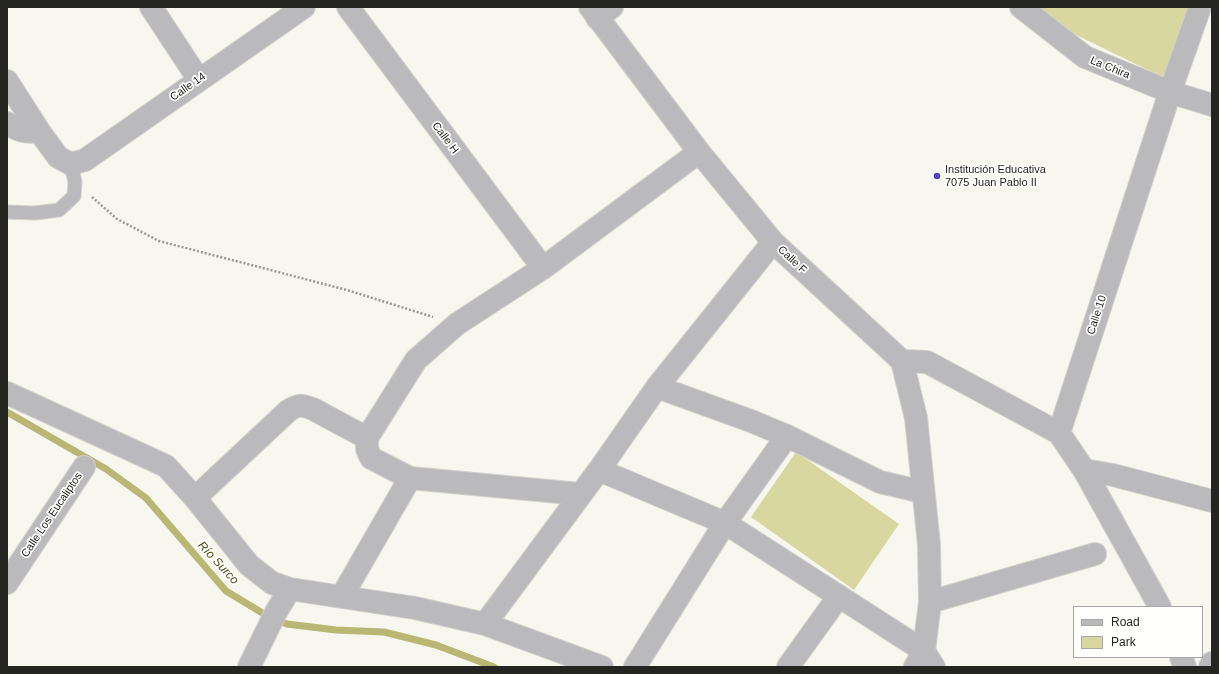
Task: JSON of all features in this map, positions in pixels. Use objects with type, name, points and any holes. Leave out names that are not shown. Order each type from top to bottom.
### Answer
[{"type":"street","points":[[151,7],[199,80]]},
{"type":"street","name":"Calle 14","points":[[73,173],[85,160],[304,7]]},
{"type":"street","name":"Calle H","points":[[348,7],[543,268]]},
{"type":"street","name":"La Chira","points":[[1021,7],[1084,57],[1170,92],[1212,105]]},
{"type":"street","name":"Calle 10","points":[[1059,433],[1170,92],[1200,7]]},
{"type":"street","name":"Calle F","points":[[600,11],[699,152],[773,242],[902,361]]},
{"type":"street","points":[[7,81],[39,131],[58,157],[73,173]]},
{"type":"street","points":[[7,123],[27,133],[39,131]]},
{"type":"street","points":[[580,494],[410,478],[371,458],[367,449],[367,438],[416,360],[457,324],[543,268],[699,152]]},
{"type":"street","points":[[485,624],[599,470],[657,387],[773,242]]},
{"type":"street","points":[[924,662],[930,602],[929,545],[916,418],[902,361],[927,362],[1059,433],[1084,470],[1159,606]]},
{"type":"street","points":[[657,387],[752,421],[787,436],[880,482],[923,492]]},
{"type":"street","points":[[7,393],[166,466],[249,565],[272,583],[290,589],[415,608],[485,624],[602,667]]},
{"type":"street","points":[[194,498],[288,411],[296,406],[305,406],[313,409],[367,438]]},
{"type":"street","points":[[635,667],[725,523],[787,436]]},
{"type":"street","name":"Calle Los Eucaliptos","points":[[7,583],[84,467]]},
{"type":"street","points":[[599,470],[725,523],[839,596],[924,662]]},
{"type":"street","points":[[1084,470],[1113,475],[1212,501]]},
{"type":"street","points":[[342,596],[410,478]]},
{"type":"street","points":[[930,602],[1095,554]]},
{"type":"street","points":[[252,661],[276,612],[290,589]]},
{"type":"street","points":[[788,667],[839,596]]},
{"type":"lane","points":[[7,212],[35,213],[59,210],[74,196],[73,173]]},
{"type":"path","points":[[73,173],[117,219],[159,241],[346,290],[457,324]]},
{"type":"green space","points":[[1037,7],[1191,7],[1166,79],[1056,25]]},
{"type":"green space","points":[[796,452],[899,524],[854,590],[751,517]]},
{"type":"waterway","name":"Río Surco","points":[[7,412],[106,469],[146,498],[226,591],[269,617],[287,624],[336,630],[384,632],[436,645],[494,667]]},
{"type":"place","name":"Institución Educativa 7075 Juan Pablo II","points":[[937,176]]}]
